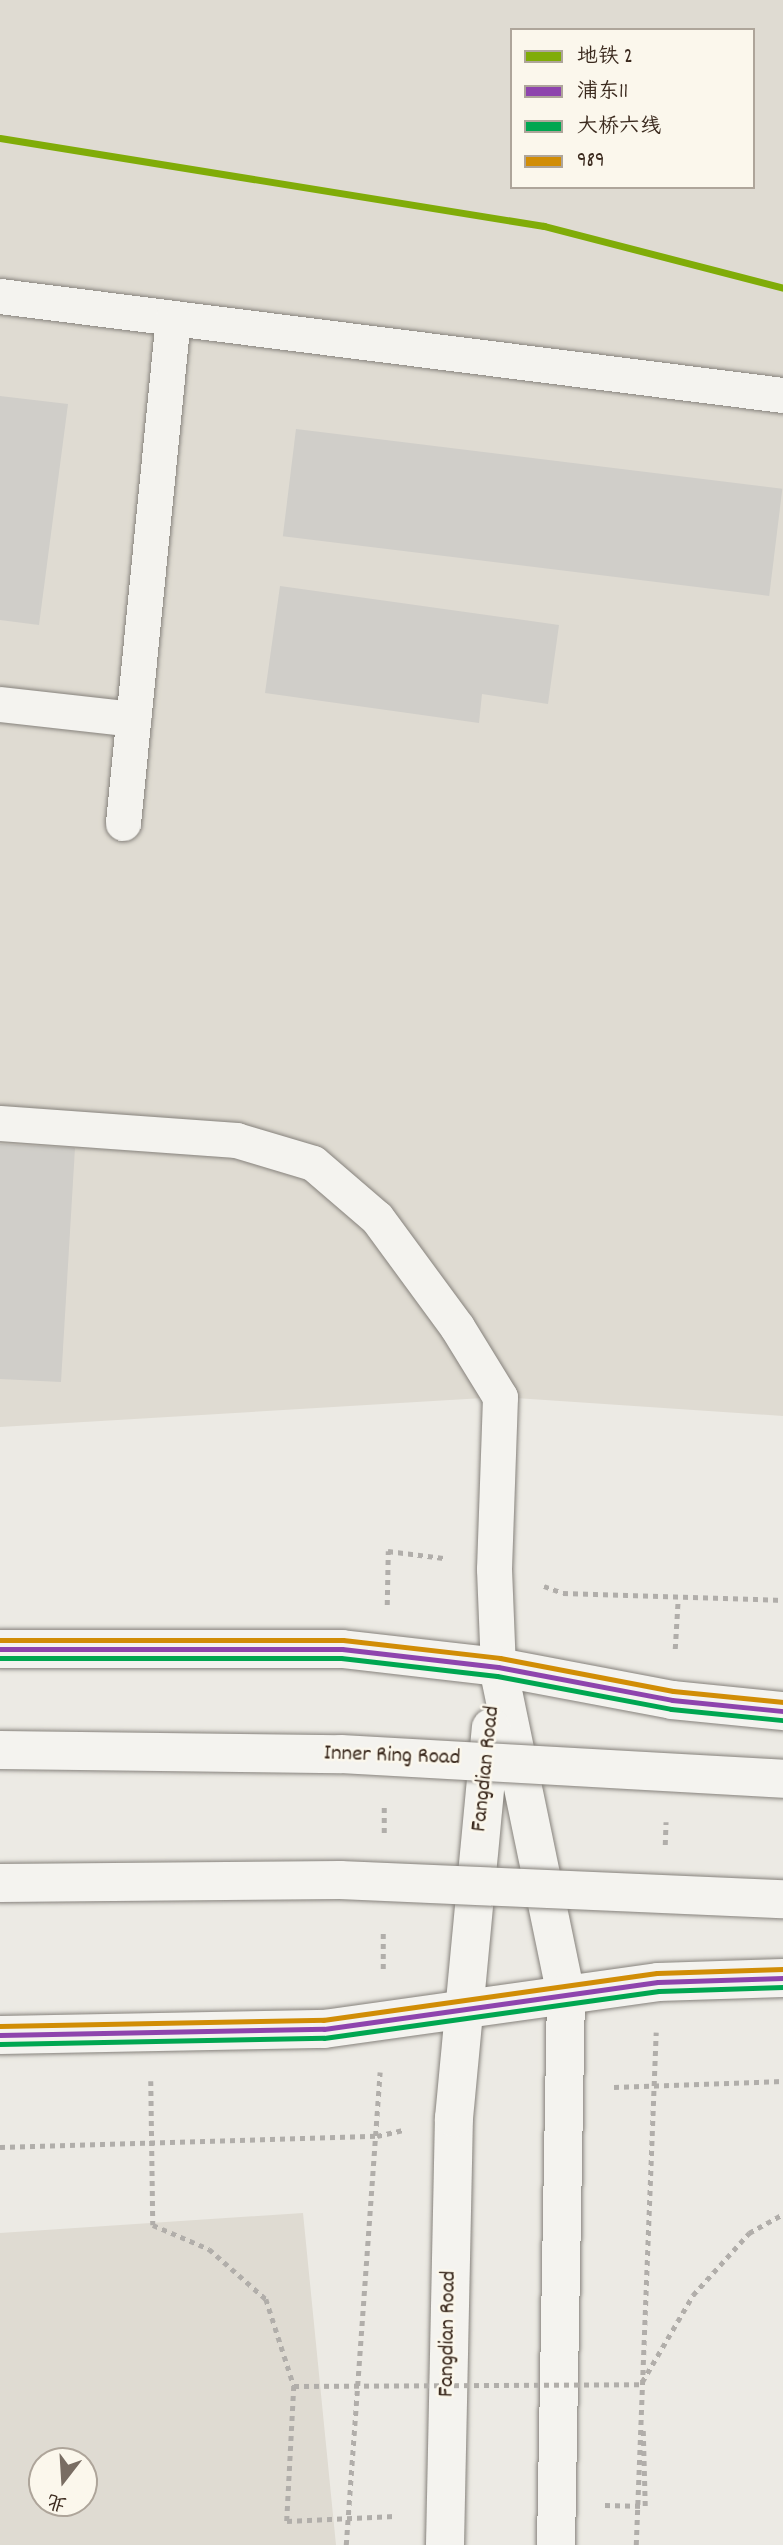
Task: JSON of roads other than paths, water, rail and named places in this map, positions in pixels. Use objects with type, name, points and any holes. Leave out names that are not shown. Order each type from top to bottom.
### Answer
[{"type":"main road","points":[[0,1649],[342,1649],[498,1667],[672,1700],[783,1710]]},
{"type":"main road","name":"Fangdian Road","points":[[498,1667],[566,1994],[556,2545]]},
{"type":"main road","name":"Fangdian Road","points":[[445,2530],[454,2118],[461,2010],[498,1667]]},
{"type":"main road","name":"Inner Ring Road","points":[[0,1750],[341,1754],[783,1779]]},
{"type":"main road","points":[[0,1882],[340,1880],[783,1899]]},
{"type":"main road","points":[[0,2035],[324,2029],[658,1982],[783,1978]]},
{"type":"lane","points":[[0,296],[783,396]]},
{"type":"lane","points":[[123,823],[173,318]]},
{"type":"lane","points":[[0,704],[133,719]]},
{"type":"lane","points":[[0,1123],[236,1140],[313,1163],[377,1218],[457,1327],[500,1397],[494,1569],[498,1667]]},
{"type":"metro line","name":"2","points":[[0,138],[544,226],[783,288]]}]
